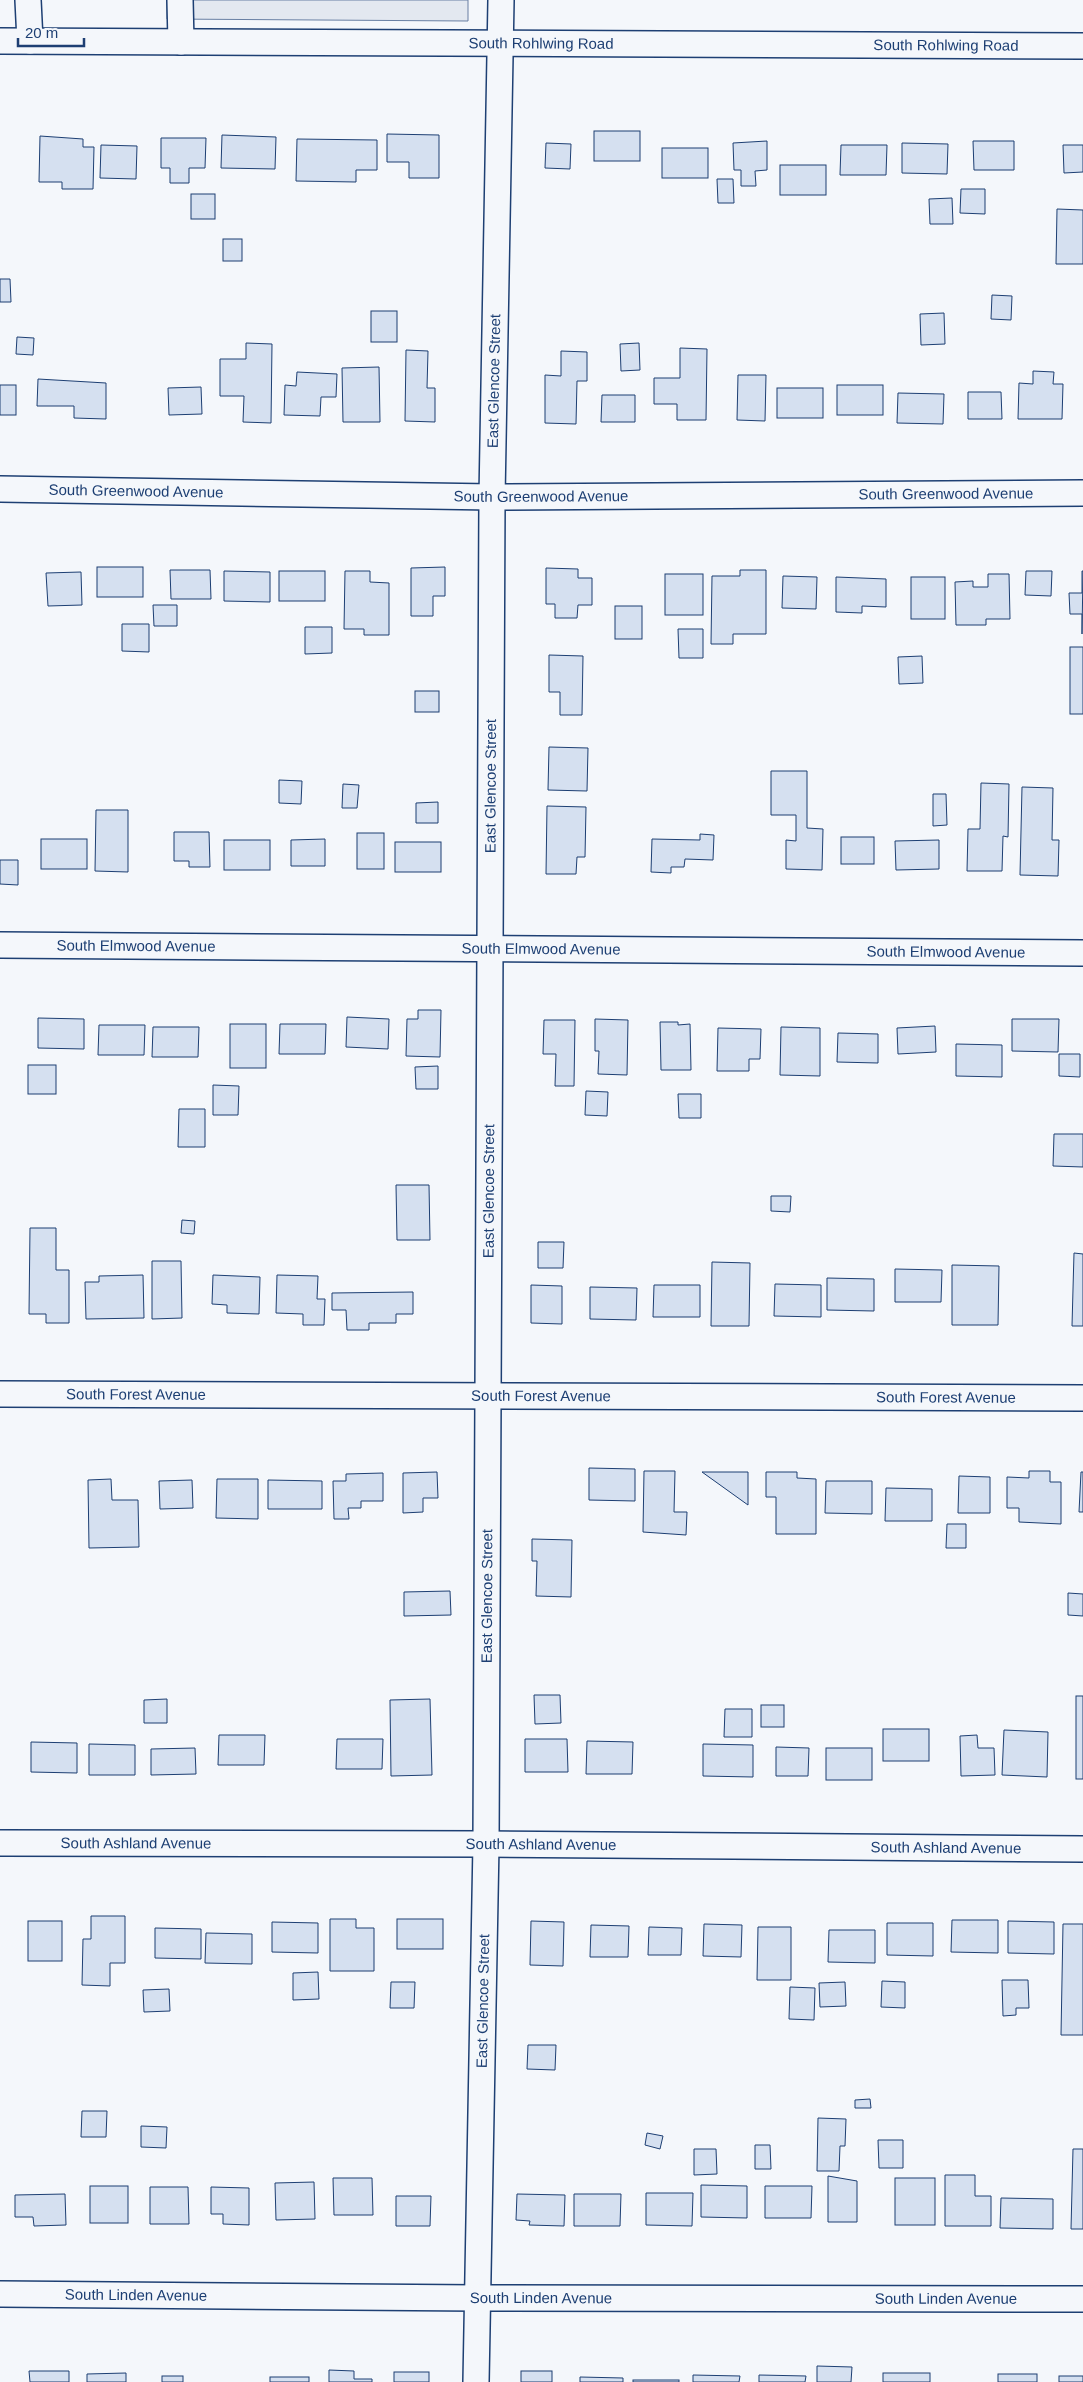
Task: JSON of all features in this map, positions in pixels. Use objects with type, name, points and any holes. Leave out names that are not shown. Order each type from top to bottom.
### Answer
[{"type":"street","points":[[28,0],[30,41]]},
{"type":"street","points":[[180,0],[181,42]]},
{"type":"street","name":"East Glencoe Street","points":[[476,2382],[486,1844],[492,498],[501,0]]},
{"type":"street","name":"South Rohlwing Road","points":[[0,41],[1083,46]]},
{"type":"street","name":"South Greenwood Avenue","points":[[0,489],[492,498],[1083,493]]},
{"type":"street","name":"South Elmwood Avenue","points":[[0,945],[1083,953]]},
{"type":"street","name":"South Forest Avenue","points":[[0,1394],[1083,1398]]},
{"type":"street","name":"South Ashland Avenue","points":[[0,1843],[486,1844],[1083,1849]]},
{"type":"street","name":"South Linden Avenue","points":[[0,2294],[477,2298],[1083,2299]]},
{"type":"shaded area","points":[[167,0],[468,0],[468,21],[167,19]]},
{"type":"building","points":[[594,131],[640,131],[640,161],[594,161]]},
{"type":"building","points":[[387,134],[439,135],[439,178],[409,178],[409,162],[387,162]]},
{"type":"building","points":[[222,135],[276,137],[275,169],[221,168]]},
{"type":"building","points":[[40,136],[83,139],[83,147],[94,147],[93,189],[62,189],[62,182],[39,182]]},
{"type":"building","points":[[161,138],[206,138],[205,168],[189,168],[189,183],[170,183],[170,168],[161,168]]},
{"type":"building","points":[[297,139],[377,140],[377,170],[356,170],[356,182],[296,181]]},
{"type":"building","points":[[767,141],[767,170],[755,171],[756,186],[741,186],[741,170],[734,170],[733,143]]},
{"type":"building","points":[[973,141],[1014,141],[1014,170],[974,170]]},
{"type":"building","points":[[546,143],[571,144],[570,169],[545,168]]},
{"type":"building","points":[[902,143],[948,144],[947,174],[902,173]]},
{"type":"building","points":[[101,145],[137,146],[136,179],[100,178]]},
{"type":"building","points":[[841,145],[887,145],[886,175],[840,175]]},
{"type":"building","points":[[1063,145],[1083,145],[1083,172],[1064,173]]},
{"type":"building","points":[[662,148],[708,148],[708,178],[662,178]]},
{"type":"building","points":[[780,165],[826,165],[826,195],[780,195]]},
{"type":"building","points":[[717,179],[733,179],[734,203],[718,203]]},
{"type":"building","points":[[961,189],[985,189],[985,214],[960,213]]},
{"type":"building","points":[[191,194],[215,194],[215,219],[191,219]]},
{"type":"building","points":[[952,198],[953,224],[930,224],[929,199]]},
{"type":"building","points":[[1057,209],[1083,210],[1083,264],[1056,264]]},
{"type":"building","points":[[223,239],[242,239],[242,261],[223,261]]},
{"type":"building","points":[[0,279],[10,279],[11,302],[0,302]]},
{"type":"building","points":[[992,295],[1012,296],[1011,320],[991,319]]},
{"type":"building","points":[[371,311],[397,311],[397,342],[371,342]]},
{"type":"building","points":[[944,313],[945,344],[921,345],[920,314]]},
{"type":"building","points":[[17,337],[34,338],[33,355],[16,354]]},
{"type":"building","points":[[246,343],[272,344],[271,423],[243,422],[244,396],[220,396],[220,359],[246,359]]},
{"type":"building","points":[[639,343],[640,370],[621,371],[620,344]]},
{"type":"building","points":[[680,348],[707,349],[706,420],[677,420],[677,404],[654,404],[654,378],[680,378]]},
{"type":"building","points":[[406,350],[428,351],[427,388],[435,388],[435,422],[405,421]]},
{"type":"building","points":[[561,351],[587,352],[587,381],[577,381],[576,424],[545,423],[545,375],[561,376]]},
{"type":"building","points":[[379,367],[380,422],[343,422],[342,368]]},
{"type":"building","points":[[1033,371],[1054,372],[1053,384],[1063,384],[1062,419],[1018,419],[1019,383],[1033,384]]},
{"type":"building","points":[[297,372],[337,374],[336,397],[321,397],[320,416],[284,415],[285,385],[296,386]]},
{"type":"building","points":[[738,375],[766,375],[765,421],[737,420]]},
{"type":"building","points":[[38,379],[106,383],[106,419],[74,418],[74,406],[37,406]]},
{"type":"building","points":[[0,385],[16,385],[16,415],[0,415]]},
{"type":"building","points":[[837,385],[883,385],[883,415],[837,415]]},
{"type":"building","points":[[201,387],[202,414],[169,415],[168,388]]},
{"type":"building","points":[[777,388],[823,388],[823,418],[777,418]]},
{"type":"building","points":[[968,392],[1001,392],[1002,419],[968,419]]},
{"type":"building","points":[[898,393],[944,394],[943,424],[897,423]]},
{"type":"building","points":[[602,395],[635,395],[635,422],[601,422]]},
{"type":"building","points":[[97,567],[143,567],[143,597],[97,597]]},
{"type":"building","points":[[445,567],[445,596],[433,596],[433,616],[411,616],[411,568]]},
{"type":"building","points":[[546,568],[578,569],[578,578],[592,578],[592,605],[578,605],[577,618],[555,618],[555,604],[546,604]]},
{"type":"building","points":[[170,570],[210,570],[211,599],[171,599]]},
{"type":"building","points":[[740,570],[766,570],[766,634],[733,634],[733,644],[711,644],[712,576],[740,576]]},
{"type":"building","points":[[224,571],[270,572],[270,602],[224,601]]},
{"type":"building","points":[[279,571],[325,571],[325,601],[279,601]]},
{"type":"building","points":[[345,571],[370,571],[370,582],[389,583],[389,635],[364,635],[364,629],[344,629]]},
{"type":"building","points":[[1026,571],[1052,571],[1051,596],[1025,595]]},
{"type":"building","points":[[1083,571],[1082,634],[1082,614],[1070,614],[1069,593],[1082,593]]},
{"type":"building","points":[[81,572],[82,605],[48,606],[46,573]]},
{"type":"building","points":[[665,574],[703,574],[703,615],[665,615]]},
{"type":"building","points":[[988,574],[1009,574],[1010,619],[986,619],[986,625],[956,625],[955,582],[973,581],[973,587],[988,587]]},
{"type":"building","points":[[783,576],[817,577],[816,609],[782,608]]},
{"type":"building","points":[[836,577],[886,579],[886,607],[862,606],[862,613],[836,612]]},
{"type":"building","points":[[911,577],[945,577],[945,619],[911,619]]},
{"type":"building","points":[[153,605],[177,605],[177,626],[154,626]]},
{"type":"building","points":[[615,606],[642,606],[642,639],[615,639]]},
{"type":"building","points":[[122,624],[149,624],[149,652],[122,651]]},
{"type":"building","points":[[305,627],[332,627],[332,653],[305,654]]},
{"type":"building","points":[[678,629],[703,629],[703,658],[679,658]]},
{"type":"building","points":[[1070,647],[1083,647],[1083,714],[1070,714]]},
{"type":"building","points":[[549,655],[583,656],[582,715],[560,715],[560,692],[549,692]]},
{"type":"building","points":[[922,656],[923,683],[899,684],[898,657]]},
{"type":"building","points":[[415,691],[439,691],[439,712],[415,712]]},
{"type":"building","points":[[549,747],[588,748],[587,791],[548,790]]},
{"type":"building","points":[[771,771],[807,771],[807,828],[823,829],[822,870],[786,869],[786,840],[796,841],[796,815],[771,815]]},
{"type":"building","points":[[279,780],[302,781],[301,804],[279,803]]},
{"type":"building","points":[[981,783],[1009,784],[1008,837],[1003,836],[1002,871],[967,871],[968,829],[980,829]]},
{"type":"building","points":[[343,784],[359,785],[357,808],[342,808]]},
{"type":"building","points":[[1022,787],[1053,788],[1052,840],[1059,840],[1058,876],[1020,875]]},
{"type":"building","points":[[933,794],[946,794],[947,825],[933,826]]},
{"type":"building","points":[[438,802],[438,823],[416,823],[416,803]]},
{"type":"building","points":[[547,806],[586,807],[585,857],[577,857],[576,874],[546,874]]},
{"type":"building","points":[[96,810],[128,810],[128,872],[95,871]]},
{"type":"building","points":[[174,832],[209,832],[210,867],[189,867],[189,861],[174,861]]},
{"type":"building","points":[[357,833],[384,833],[384,869],[357,869]]},
{"type":"building","points":[[700,834],[714,835],[713,860],[685,859],[684,867],[671,867],[671,873],[651,872],[652,839],[700,840]]},
{"type":"building","points":[[841,837],[874,837],[874,864],[841,864]]},
{"type":"building","points":[[41,839],[87,839],[87,869],[41,869]]},
{"type":"building","points":[[325,839],[325,866],[291,866],[291,840]]},
{"type":"building","points":[[224,840],[270,840],[270,870],[224,870]]},
{"type":"building","points":[[939,840],[939,869],[896,870],[895,841]]},
{"type":"building","points":[[395,842],[441,842],[441,872],[395,872]]},
{"type":"building","points":[[0,860],[18,860],[18,885],[0,884]]},
{"type":"building","points":[[418,1010],[441,1010],[440,1057],[406,1056],[407,1019],[418,1019]]},
{"type":"building","points":[[347,1017],[389,1019],[388,1049],[346,1047]]},
{"type":"building","points":[[38,1018],[84,1019],[84,1049],[38,1048]]},
{"type":"building","points":[[595,1019],[628,1020],[627,1075],[598,1074],[599,1051],[595,1051]]},
{"type":"building","points":[[1012,1019],[1059,1019],[1058,1052],[1012,1051]]},
{"type":"building","points":[[544,1020],[575,1020],[574,1086],[555,1086],[556,1054],[543,1054]]},
{"type":"building","points":[[660,1022],[678,1022],[678,1025],[690,1024],[691,1070],[661,1070]]},
{"type":"building","points":[[230,1024],[266,1024],[266,1068],[230,1068]]},
{"type":"building","points":[[280,1024],[326,1024],[325,1054],[279,1054]]},
{"type":"building","points":[[99,1025],[145,1025],[144,1055],[98,1055]]},
{"type":"building","points":[[935,1026],[936,1052],[898,1054],[897,1028]]},
{"type":"building","points":[[153,1027],[199,1027],[198,1057],[152,1057]]},
{"type":"building","points":[[781,1027],[820,1028],[820,1076],[780,1075]]},
{"type":"building","points":[[718,1028],[761,1029],[760,1059],[749,1059],[749,1071],[717,1071]]},
{"type":"building","points":[[838,1033],[878,1034],[878,1063],[837,1062]]},
{"type":"building","points":[[956,1044],[1002,1045],[1002,1077],[956,1076]]},
{"type":"building","points":[[1059,1054],[1080,1054],[1080,1077],[1059,1076]]},
{"type":"building","points":[[28,1065],[56,1065],[56,1094],[28,1094]]},
{"type":"building","points":[[438,1066],[438,1089],[416,1089],[415,1067]]},
{"type":"building","points":[[213,1085],[239,1086],[238,1115],[213,1115]]},
{"type":"building","points":[[586,1091],[608,1092],[607,1116],[585,1115]]},
{"type":"building","points":[[678,1094],[701,1094],[701,1118],[679,1118]]},
{"type":"building","points":[[179,1109],[205,1109],[205,1147],[178,1147]]},
{"type":"building","points":[[1054,1134],[1083,1134],[1083,1167],[1053,1166]]},
{"type":"building","points":[[396,1185],[429,1185],[430,1240],[397,1240]]},
{"type":"building","points":[[771,1196],[791,1196],[790,1212],[771,1211]]},
{"type":"building","points":[[182,1220],[195,1221],[194,1234],[181,1233]]},
{"type":"building","points":[[30,1228],[56,1228],[56,1270],[69,1270],[69,1323],[46,1323],[46,1314],[29,1314]]},
{"type":"building","points":[[538,1242],[564,1242],[563,1268],[538,1268]]},
{"type":"building","points":[[1074,1253],[1083,1254],[1083,1326],[1072,1326]]},
{"type":"building","points":[[152,1261],[181,1261],[182,1318],[152,1319]]},
{"type":"building","points":[[712,1262],[750,1263],[749,1326],[711,1326]]},
{"type":"building","points":[[952,1265],[999,1266],[998,1325],[952,1325]]},
{"type":"building","points":[[895,1269],[942,1270],[941,1302],[895,1302]]},
{"type":"building","points":[[143,1275],[144,1318],[86,1319],[85,1282],[99,1282],[99,1276]]},
{"type":"building","points":[[213,1275],[260,1277],[259,1314],[227,1313],[227,1305],[212,1304]]},
{"type":"building","points":[[277,1275],[318,1276],[317,1299],[325,1299],[324,1325],[303,1325],[303,1314],[276,1313]]},
{"type":"building","points":[[827,1278],[874,1279],[874,1311],[827,1310]]},
{"type":"building","points":[[775,1284],[821,1285],[821,1317],[774,1316]]},
{"type":"building","points":[[531,1285],[562,1286],[562,1324],[531,1323]]},
{"type":"building","points":[[654,1285],[700,1285],[700,1317],[653,1317]]},
{"type":"building","points":[[590,1287],[637,1288],[636,1320],[590,1319]]},
{"type":"building","points":[[413,1292],[413,1314],[396,1314],[396,1323],[369,1323],[369,1330],[347,1330],[346,1310],[332,1310],[332,1293]]},
{"type":"building","points":[[589,1468],[635,1469],[635,1501],[589,1500]]},
{"type":"building","points":[[644,1471],[675,1471],[674,1512],[687,1512],[686,1535],[643,1532]]},
{"type":"building","points":[[1029,1471],[1050,1471],[1050,1482],[1061,1482],[1061,1524],[1019,1522],[1019,1508],[1007,1508],[1007,1477],[1029,1478]]},
{"type":"building","points":[[437,1472],[438,1498],[423,1498],[423,1512],[403,1513],[403,1473]]},
{"type":"building","points":[[702,1472],[748,1472],[748,1505]]},
{"type":"building","points":[[766,1472],[797,1472],[797,1478],[816,1479],[816,1534],[776,1534],[776,1497],[766,1497]]},
{"type":"building","points":[[1081,1472],[1083,1472],[1083,1512],[1079,1512]]},
{"type":"building","points":[[383,1473],[383,1501],[361,1501],[361,1508],[348,1508],[349,1519],[334,1519],[333,1481],[346,1481],[346,1474]]},
{"type":"building","points":[[959,1476],[990,1477],[990,1513],[958,1513]]},
{"type":"building","points":[[111,1479],[112,1500],[138,1500],[139,1547],[89,1548],[88,1480]]},
{"type":"building","points":[[217,1479],[258,1479],[258,1519],[216,1518]]},
{"type":"building","points":[[192,1480],[193,1508],[160,1509],[159,1481]]},
{"type":"building","points":[[268,1480],[322,1481],[322,1509],[268,1509]]},
{"type":"building","points":[[826,1481],[872,1481],[872,1514],[825,1513]]},
{"type":"building","points":[[886,1488],[932,1489],[932,1521],[885,1521]]},
{"type":"building","points":[[947,1524],[966,1524],[966,1548],[946,1548]]},
{"type":"building","points":[[532,1539],[572,1540],[571,1597],[536,1596],[537,1561],[532,1561]]},
{"type":"building","points":[[450,1591],[451,1615],[404,1616],[404,1592]]},
{"type":"building","points":[[1068,1593],[1083,1594],[1083,1616],[1068,1615]]},
{"type":"building","points":[[534,1695],[560,1695],[561,1723],[535,1724]]},
{"type":"building","points":[[1076,1696],[1083,1696],[1083,1779],[1076,1779]]},
{"type":"building","points":[[167,1699],[167,1723],[144,1723],[144,1700]]},
{"type":"building","points":[[430,1699],[432,1775],[391,1776],[390,1700]]},
{"type":"building","points":[[761,1705],[784,1705],[784,1727],[761,1727]]},
{"type":"building","points":[[725,1709],[752,1709],[752,1737],[724,1737]]},
{"type":"building","points":[[883,1729],[929,1729],[929,1761],[883,1761]]},
{"type":"building","points":[[1004,1730],[1048,1732],[1047,1777],[1002,1775]]},
{"type":"building","points":[[219,1735],[265,1735],[264,1765],[218,1765]]},
{"type":"building","points":[[977,1735],[978,1748],[994,1748],[995,1775],[961,1776],[960,1736]]},
{"type":"building","points":[[337,1739],[383,1739],[382,1769],[336,1769]]},
{"type":"building","points":[[525,1739],[567,1739],[568,1772],[525,1772]]},
{"type":"building","points":[[587,1741],[633,1742],[632,1774],[586,1774]]},
{"type":"building","points":[[31,1742],[77,1743],[77,1773],[31,1772]]},
{"type":"building","points":[[89,1744],[135,1745],[135,1775],[89,1775]]},
{"type":"building","points":[[703,1744],[753,1745],[753,1777],[703,1776]]},
{"type":"building","points":[[776,1747],[809,1748],[808,1776],[776,1776]]},
{"type":"building","points":[[195,1748],[196,1774],[151,1775],[151,1749]]},
{"type":"building","points":[[826,1748],[872,1748],[872,1780],[826,1780]]},
{"type":"building","points":[[91,1916],[125,1916],[125,1963],[110,1963],[110,1986],[82,1985],[83,1939],[91,1939]]},
{"type":"building","points":[[330,1919],[356,1919],[356,1928],[374,1928],[374,1971],[330,1971]]},
{"type":"building","points":[[397,1919],[443,1919],[443,1949],[397,1949]]},
{"type":"building","points":[[952,1920],[998,1920],[998,1953],[951,1952]]},
{"type":"building","points":[[28,1921],[62,1921],[62,1961],[28,1961]]},
{"type":"building","points":[[531,1921],[564,1922],[563,1966],[530,1965]]},
{"type":"building","points":[[1008,1921],[1054,1922],[1054,1954],[1008,1953]]},
{"type":"building","points":[[272,1922],[318,1923],[318,1953],[272,1952]]},
{"type":"building","points":[[887,1923],[933,1923],[933,1956],[887,1955]]},
{"type":"building","points":[[704,1924],[742,1925],[741,1957],[703,1956]]},
{"type":"building","points":[[1063,1924],[1083,1924],[1083,2035],[1061,2035]]},
{"type":"building","points":[[591,1925],[629,1926],[628,1957],[590,1957]]},
{"type":"building","points":[[649,1927],[682,1928],[681,1955],[648,1955]]},
{"type":"building","points":[[758,1927],[791,1927],[791,1980],[757,1980]]},
{"type":"building","points":[[155,1928],[201,1929],[201,1959],[155,1958]]},
{"type":"building","points":[[829,1930],[875,1930],[875,1963],[828,1962]]},
{"type":"building","points":[[206,1933],[252,1934],[252,1964],[205,1963]]},
{"type":"building","points":[[318,1972],[319,1999],[293,2000],[293,1973]]},
{"type":"building","points":[[1002,1980],[1028,1980],[1029,2008],[1016,2008],[1016,2015],[1003,2016]]},
{"type":"building","points":[[882,1981],[905,1982],[905,2008],[881,2007]]},
{"type":"building","points":[[391,1982],[415,1982],[414,2008],[390,2008]]},
{"type":"building","points":[[845,1982],[846,2006],[820,2007],[819,1983]]},
{"type":"building","points":[[790,1987],[815,1988],[814,2020],[789,2019]]},
{"type":"building","points":[[169,1989],[170,2011],[144,2012],[143,1990]]},
{"type":"building","points":[[528,2045],[556,2045],[555,2070],[527,2069]]},
{"type":"building","points":[[870,2099],[871,2108],[855,2108],[855,2100]]},
{"type":"building","points":[[82,2111],[107,2111],[106,2137],[81,2137]]},
{"type":"building","points":[[818,2118],[846,2119],[845,2146],[840,2146],[839,2171],[817,2171]]},
{"type":"building","points":[[141,2126],[167,2127],[166,2148],[141,2147]]},
{"type":"building","points":[[647,2133],[663,2136],[660,2149],[645,2145]]},
{"type":"building","points":[[878,2140],[903,2140],[903,2168],[879,2168]]},
{"type":"building","points":[[755,2145],[770,2145],[771,2169],[755,2169]]},
{"type":"building","points":[[694,2149],[716,2149],[717,2174],[694,2175]]},
{"type":"building","points":[[1073,2149],[1083,2149],[1083,2229],[1071,2229]]},
{"type":"building","points":[[945,2175],[975,2175],[975,2196],[991,2196],[991,2226],[945,2226]]},
{"type":"building","points":[[828,2176],[857,2181],[857,2222],[828,2222]]},
{"type":"building","points":[[333,2178],[372,2178],[373,2215],[334,2215]]},
{"type":"building","points":[[895,2178],[935,2178],[935,2225],[895,2225]]},
{"type":"building","points":[[314,2182],[315,2219],[276,2220],[275,2183]]},
{"type":"building","points":[[701,2185],[747,2186],[747,2218],[701,2217]]},
{"type":"building","points":[[90,2186],[128,2186],[128,2223],[90,2223]]},
{"type":"building","points":[[765,2186],[812,2186],[811,2218],[765,2218]]},
{"type":"building","points":[[150,2187],[188,2187],[189,2224],[150,2224]]},
{"type":"building","points":[[211,2187],[249,2188],[249,2225],[223,2224],[223,2214],[211,2214]]},
{"type":"building","points":[[646,2193],[693,2193],[692,2226],[646,2225]]},
{"type":"building","points":[[65,2194],[66,2225],[34,2226],[33,2217],[15,2217],[15,2195]]},
{"type":"building","points":[[517,2194],[565,2195],[564,2226],[529,2225],[530,2221],[516,2220]]},
{"type":"building","points":[[574,2194],[621,2194],[620,2226],[574,2226]]},
{"type":"building","points":[[396,2196],[431,2196],[430,2226],[396,2226]]},
{"type":"building","points":[[1001,2198],[1053,2199],[1053,2229],[1000,2228]]},
{"type":"building","points":[[817,2366],[852,2367],[851,2382],[817,2382]]},
{"type":"building","points":[[329,2370],[354,2371],[354,2379],[372,2379],[372,2382],[329,2382]]},
{"type":"building","points":[[29,2371],[69,2371],[69,2382],[30,2382]]},
{"type":"building","points":[[521,2371],[552,2371],[552,2382],[521,2382]]},
{"type":"building","points":[[394,2372],[429,2372],[429,2382],[394,2382]]},
{"type":"building","points":[[126,2373],[126,2382],[87,2382],[87,2374]]},
{"type":"building","points":[[883,2373],[930,2373],[930,2382],[883,2382]]},
{"type":"building","points":[[998,2374],[1037,2374],[1037,2382],[998,2382]]},
{"type":"building","points":[[693,2375],[740,2376],[739,2382],[693,2382]]},
{"type":"building","points":[[759,2375],[806,2376],[805,2382],[759,2382]]},
{"type":"building","points":[[162,2376],[183,2376],[183,2382],[162,2382]]},
{"type":"building","points":[[1059,2376],[1083,2376],[1083,2382],[1059,2382]]},
{"type":"building","points":[[270,2377],[309,2377],[309,2382],[270,2382]]},
{"type":"building","points":[[580,2377],[623,2378],[623,2382],[580,2382]]},
{"type":"building","points":[[633,2380],[679,2380],[679,2382],[633,2382]]}]
